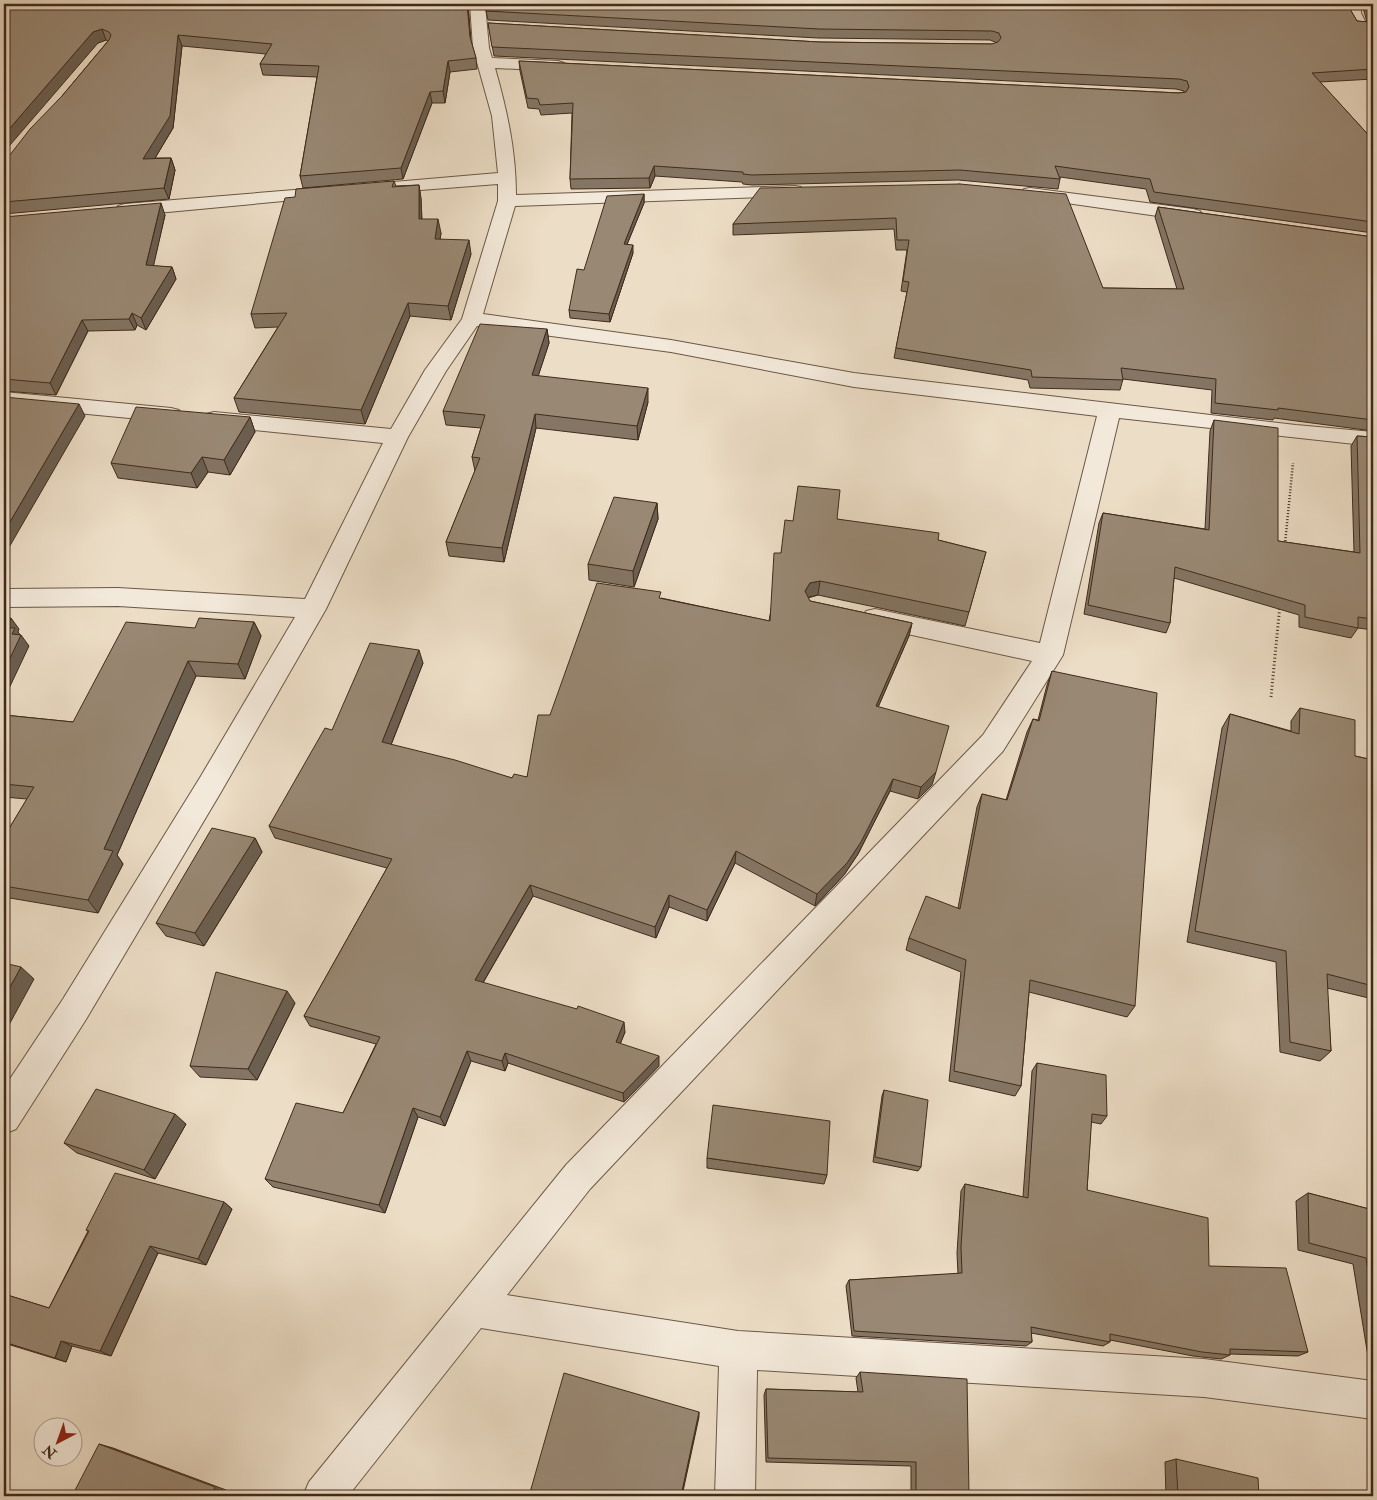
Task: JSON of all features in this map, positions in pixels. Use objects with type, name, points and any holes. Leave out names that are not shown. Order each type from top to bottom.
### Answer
[{"type":"street","points":[[1346,4],[1354,6],[1353,14],[1360,27]]},
{"type":"street","points":[[4,1117],[79,1001],[211,784],[313,609],[397,437],[436,370],[472,319],[507,189],[500,116],[481,48],[485,19]]},
{"type":"street","points":[[486,63],[575,67]]},
{"type":"street","points":[[107,211],[356,190],[814,190]]},
{"type":"street","points":[[1013,192],[1207,217]]},
{"type":"street","points":[[472,319],[671,346],[854,380],[1296,432],[1373,439]]},
{"type":"street","points":[[4,398],[397,437]]},
{"type":"street","points":[[323,1496],[578,1177],[993,743],[1050,655],[1110,409]]},
{"type":"street","points":[[4,598],[118,597],[313,609]]},
{"type":"street","points":[[857,614],[1050,655]]},
{"type":"street","points":[[474,1308],[738,1350],[1204,1378],[1373,1400]]},
{"type":"street","points":[[735,1496],[738,1350]]},
{"type":"path","points":[[1285,550],[1296,432]]},
{"type":"path","points":[[1271,697],[1280,599]]},
{"type":"building","points":[[4,4],[467,4],[470,37],[476,58],[448,61],[443,91],[430,92],[401,168],[300,176],[319,66],[260,64],[272,44],[178,35],[170,116],[143,159],[171,158],[164,188],[4,202],[4,160],[6,160],[30,129],[62,96],[109,40],[111,35],[102,29],[93,32],[4,135]]},
{"type":"building","points":[[486,4],[839,4],[919,9],[926,7],[928,4],[1347,4],[1357,21],[1369,22],[1373,19],[1373,69],[1312,73],[1373,140],[1373,222],[1154,192],[1150,179],[1055,166],[1060,179],[960,170],[752,175],[743,174],[743,172],[654,166],[649,178],[570,179],[573,103],[540,105],[538,99],[527,98],[519,61],[1179,93],[1186,92],[1189,87],[1187,81],[1179,79],[492,47],[488,23],[819,42],[992,44],[998,42],[1001,38],[999,33],[992,31],[819,29],[486,11]]},
{"type":"building","points":[[1369,4],[1373,4],[1373,18]]},
{"type":"building","points":[[394,181],[392,187],[419,185],[419,219],[438,219],[435,239],[469,240],[448,306],[408,303],[361,410],[234,398],[287,313],[251,314],[285,198],[295,197],[296,189]]},
{"type":"building","points":[[960,184],[1066,194],[1103,288],[1184,289],[1158,207],[1373,237],[1373,420],[1278,408],[1278,410],[1215,403],[1216,379],[1121,368],[1123,380],[1032,377],[1031,370],[896,348],[909,282],[903,281],[909,240],[897,240],[896,218],[733,224],[760,188]]},
{"type":"building","points":[[644,194],[624,244],[633,245],[609,314],[569,310],[577,269],[584,270],[607,196]]},
{"type":"building","points":[[161,203],[146,265],[172,267],[141,318],[132,313],[129,319],[82,320],[50,383],[4,379],[4,217]]},
{"type":"building","points":[[480,324],[547,329],[532,375],[648,388],[637,426],[535,414],[502,548],[446,542],[480,458],[472,457],[485,415],[443,411]]},
{"type":"building","points":[[4,397],[79,404],[4,532]]},
{"type":"building","points":[[136,407],[250,417],[224,460],[202,457],[191,473],[111,463]]},
{"type":"building","points":[[1214,420],[1278,428],[1278,541],[1360,553],[1357,436],[1373,437],[1373,619],[1358,617],[1358,628],[1305,617],[1305,605],[1175,567],[1170,623],[1088,605],[1103,513],[1209,530]]},
{"type":"building","points":[[798,486],[840,490],[837,519],[939,533],[938,540],[986,552],[969,612],[820,581],[810,583],[805,591],[810,601],[912,623],[876,706],[949,726],[936,772],[921,787],[893,779],[861,842],[847,863],[817,894],[736,851],[707,910],[669,895],[655,927],[530,885],[475,980],[577,1009],[578,1006],[624,1022],[616,1042],[659,1056],[623,1093],[505,1053],[502,1061],[467,1051],[440,1117],[413,1108],[379,1205],[265,1179],[296,1103],[343,1113],[380,1037],[304,1016],[392,859],[269,826],[325,728],[332,730],[370,643],[419,650],[382,742],[455,760],[512,778],[514,774],[527,777],[538,715],[550,715],[597,583],[661,592],[659,598],[770,621],[774,553],[781,553],[785,520],[793,521]]},
{"type":"building","points":[[614,497],[657,503],[633,571],[588,564]]},
{"type":"building","points":[[4,618],[11,618],[7,628],[15,628],[12,634],[21,635],[4,671]]},
{"type":"building","points":[[199,618],[254,622],[238,664],[188,661],[104,849],[113,851],[88,900],[4,886],[4,837],[34,787],[4,784],[4,715],[73,722],[126,622],[195,628]]},
{"type":"building","points":[[1052,671],[1157,693],[1135,1006],[1030,980],[1021,1086],[954,1071],[966,960],[909,938],[926,896],[960,909],[982,794],[1007,800],[1033,719],[1039,721]]},
{"type":"building","points":[[1300,708],[1355,720],[1355,756],[1373,760],[1373,986],[1327,974],[1331,1051],[1290,1042],[1286,951],[1195,931],[1230,714],[1299,734]]},
{"type":"building","points":[[212,828],[255,838],[195,933],[156,923]]},
{"type":"building","points":[[4,963],[21,967],[4,998]]},
{"type":"building","points":[[216,972],[287,991],[248,1069],[190,1066]]},
{"type":"building","points":[[1037,1063],[1106,1075],[1107,1116],[1092,1114],[1087,1190],[1208,1218],[1209,1266],[1286,1268],[1308,1352],[1230,1349],[1230,1355],[1202,1352],[1110,1334],[1110,1342],[1031,1327],[1032,1342],[854,1331],[849,1280],[962,1273],[961,1247],[965,1184],[1028,1198]]},
{"type":"building","points":[[96,1089],[175,1114],[144,1170],[64,1143]]},
{"type":"building","points":[[884,1090],[928,1100],[921,1167],[875,1157]]},
{"type":"building","points":[[713,1105],[830,1121],[827,1175],[707,1158]]},
{"type":"building","points":[[115,1173],[224,1202],[198,1259],[150,1246],[100,1351],[61,1341],[55,1358],[4,1342],[4,1294],[49,1308],[89,1231],[86,1230]]},
{"type":"building","points":[[1308,1193],[1373,1210],[1373,1303],[1366,1258],[1309,1243]]},
{"type":"building","points":[[860,1372],[967,1379],[969,1496],[916,1496],[916,1462],[768,1458],[766,1389],[863,1392]]},
{"type":"building","points":[[564,1373],[699,1412],[681,1496],[529,1496]]},
{"type":"building","points":[[99,1444],[215,1487],[211,1496],[72,1496]]},
{"type":"building","points":[[1176,1459],[1258,1478],[1259,1496],[1178,1496]]}]
